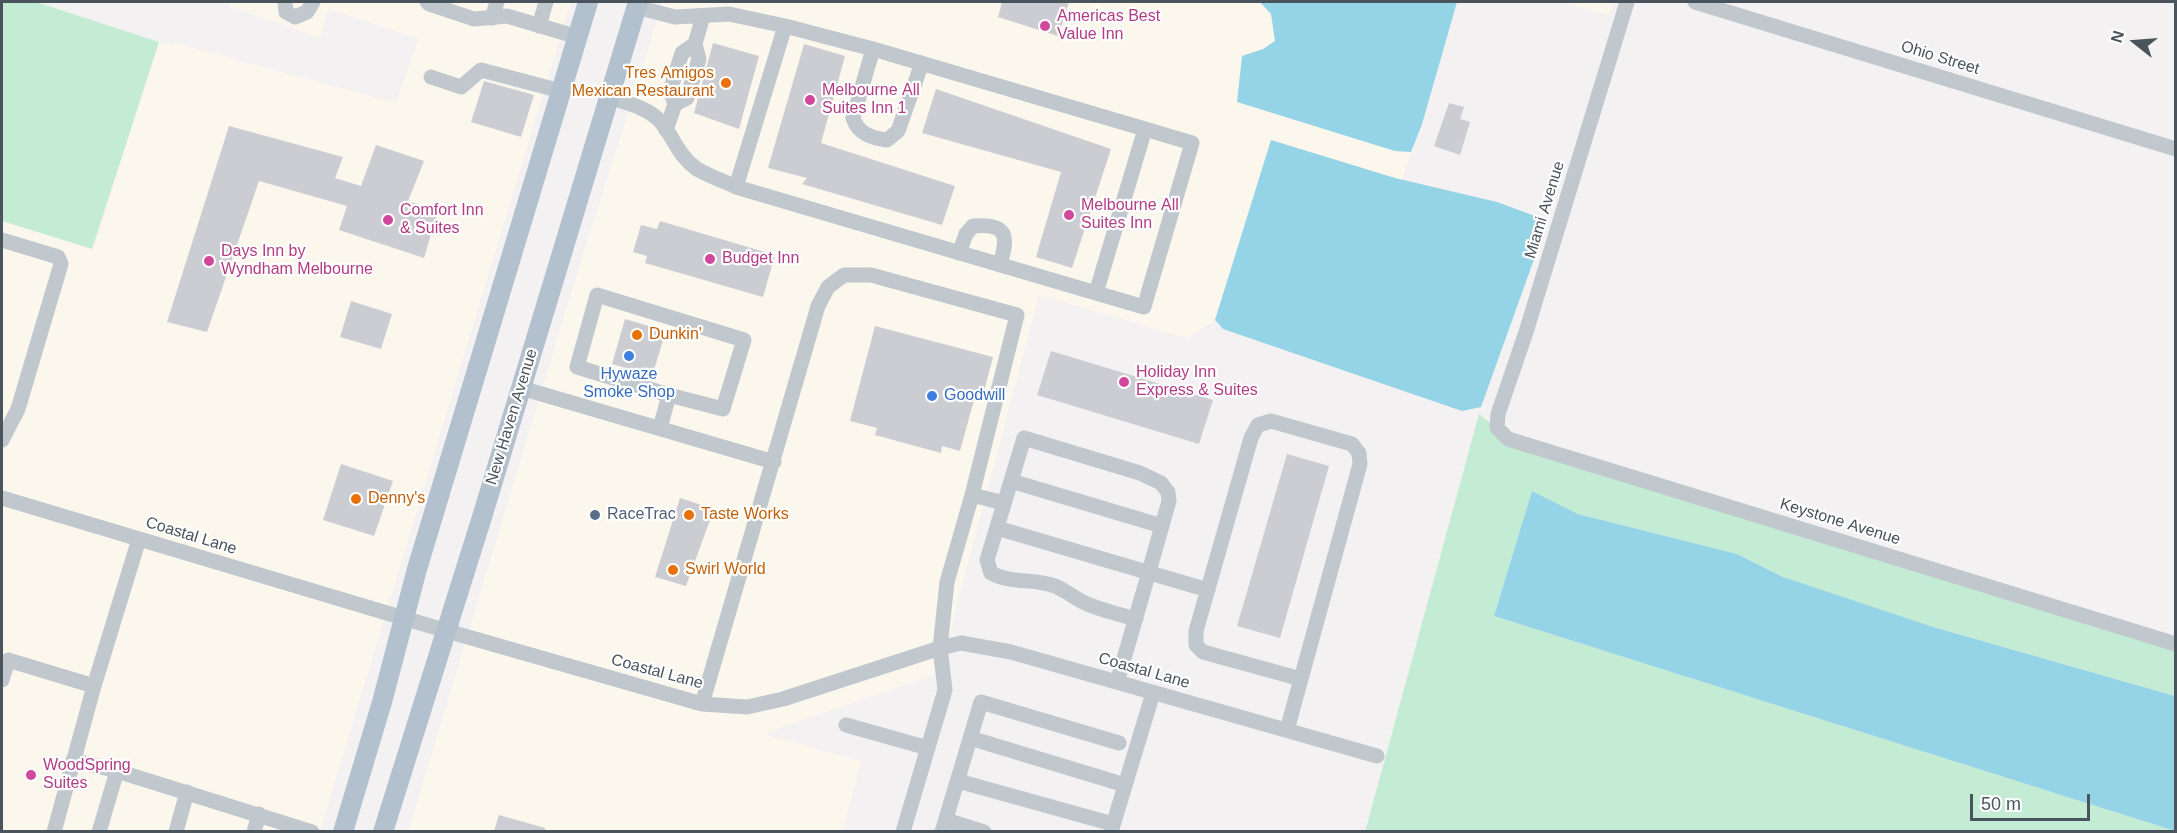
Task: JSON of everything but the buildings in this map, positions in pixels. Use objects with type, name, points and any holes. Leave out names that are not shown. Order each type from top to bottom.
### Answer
[{"type":"main road","points":[[343,831],[382,702],[417,569],[588,2]]},
{"type":"main road","name":"New Haven Avenue","points":[[383,831],[447,631],[637,4]]},
{"type":"street","points":[[285,2],[286,12],[295,17],[307,12],[313,2]]},
{"type":"street","points":[[427,2],[474,19],[507,16],[578,37]]},
{"type":"street","points":[[492,18],[496,2]]},
{"type":"street","points":[[539,26],[546,2]]},
{"type":"street","name":"Miami Avenue","points":[[1497,428],[1498,414],[1526,332],[1627,2]]},
{"type":"street","name":"Ohio Street","points":[[1695,2],[2175,149]]},
{"type":"street","points":[[609,97],[642,109],[658,120],[673,144],[698,169],[736,187],[1144,307],[1192,143],[922,63],[785,26],[729,14],[675,17],[637,4]]},
{"type":"street","points":[[666,130],[675,104],[670,91],[682,53],[695,44],[703,16]]},
{"type":"street","points":[[736,187],[785,26]]},
{"type":"street","points":[[873,49],[853,118],[859,131],[878,139],[887,140],[897,131],[922,63]]},
{"type":"street","points":[[431,77],[461,87],[481,70],[561,91]]},
{"type":"street","points":[[1096,293],[1145,129]]},
{"type":"street","points":[[959,254],[966,234],[973,226],[988,225],[999,229],[1005,236],[1006,244],[1000,265]]},
{"type":"street","points":[[2,240],[58,257],[61,264],[18,409],[2,436]]},
{"type":"street","points":[[702,704],[818,306],[828,287],[844,275],[871,275],[1017,315],[972,495],[947,582],[940,648],[945,690],[903,831]]},
{"type":"street","points":[[597,295],[744,340],[723,409],[669,394],[577,368],[597,295]]},
{"type":"street","points":[[521,388],[774,462]]},
{"type":"street","points":[[660,428],[669,394]]},
{"type":"street","points":[[1287,730],[1301,679],[1360,464],[1359,453],[1352,444],[1271,421],[1258,425],[1251,438],[1196,631],[1196,645],[1203,652],[1301,679]]},
{"type":"street","name":"Keystone Avenue","points":[[1497,428],[1508,439],[2175,644]]},
{"type":"street","points":[[1117,682],[1136,619],[1169,501],[1168,492],[1161,483],[1140,473],[1024,438],[987,560],[992,573],[1018,581],[1034,581],[1055,586],[1084,603],[1136,619]]},
{"type":"street","points":[[1011,481],[1162,526]]},
{"type":"street","points":[[972,495],[1004,503]]},
{"type":"street","name":"Coastal Lane","points":[[2,498],[447,631],[702,704],[747,707],[783,699],[961,643],[1001,650],[1377,756]]},
{"type":"street","points":[[997,528],[1208,590]]},
{"type":"street","points":[[54,831],[94,686],[139,539]]},
{"type":"street","points":[[2,680],[8,660],[94,686]]},
{"type":"street","points":[[958,781],[1112,828],[1153,693]]},
{"type":"street","points":[[984,831],[944,826],[981,702],[1119,743]]},
{"type":"street","points":[[846,725],[928,748]]},
{"type":"street","points":[[970,738],[1125,784]]},
{"type":"street","points":[[73,760],[188,792],[312,831]]},
{"type":"street","points":[[99,831],[117,771]]},
{"type":"street","points":[[176,831],[188,792]]},
{"type":"street","points":[[254,831],[259,814]]},
{"type":"shaded area","points":[[230,2],[571,2],[320,831],[2,831],[2,221],[93,249],[159,42],[173,46],[175,43],[396,103],[418,39],[328,9],[320,38],[229,6]]},
{"type":"shaded area","points":[[663,2],[1260,2],[1271,14],[1275,41],[1263,49],[1242,56],[1334,133],[1395,151],[1411,152],[1402,180],[1271,140],[1215,320],[1191,335],[1190,339],[1039,295],[941,672],[763,734],[861,761],[843,831],[408,832],[576,277]]},
{"type":"shaded area","points":[[1564,2],[1614,2],[1608,15]]},
{"type":"green space","points":[[2,2],[36,2],[159,42],[92,249],[2,221]]},
{"type":"green space","points":[[1479,414],[1506,436],[2175,645],[2175,696],[1930,626],[1783,577],[1737,554],[1578,514],[1532,491],[1494,616],[2175,831],[1365,832]]},
{"type":"water","points":[[1260,2],[1457,2],[1422,124],[1411,152],[1395,151],[1237,102],[1242,56],[1263,49],[1275,41],[1271,14]]},
{"type":"water","points":[[1271,140],[1395,178],[1497,202],[1543,219],[1537,251],[1481,407],[1462,411],[1223,329],[1215,320]]},
{"type":"water","points":[[1532,491],[1578,514],[1737,554],[1783,577],[1930,626],[2175,696],[2175,831],[1494,616]]},
{"type":"place","name":"Americas Best Value Inn","points":[[1045,26]]},
{"type":"place","name":"Tres Amigos Mexican Restaurant","points":[[726,83]]},
{"type":"place","name":"Melbourne All Suites Inn 1","points":[[810,100]]},
{"type":"place","name":"Melbourne All Suites Inn","points":[[1069,215]]},
{"type":"place","name":"Comfort Inn & Suites","points":[[388,220]]},
{"type":"place","name":"Budget Inn","points":[[710,259]]},
{"type":"place","name":"Days Inn by Wyndham Melbourne","points":[[209,261]]},
{"type":"place","name":"Dunkin'","points":[[637,335]]},
{"type":"place","name":"Hywaze Smoke Shop","points":[[629,356]]},
{"type":"place","name":"Holiday Inn Express & Suites","points":[[1124,382]]},
{"type":"place","name":"Goodwill","points":[[932,396]]},
{"type":"place","name":"Denny's","points":[[356,499]]},
{"type":"place","name":"RaceTrac","points":[[595,515]]},
{"type":"place","name":"Taste Works","points":[[689,515]]},
{"type":"place","name":"Swirl World","points":[[673,570]]},
{"type":"place","name":"WoodSpring Suites","points":[[31,775]]}]
